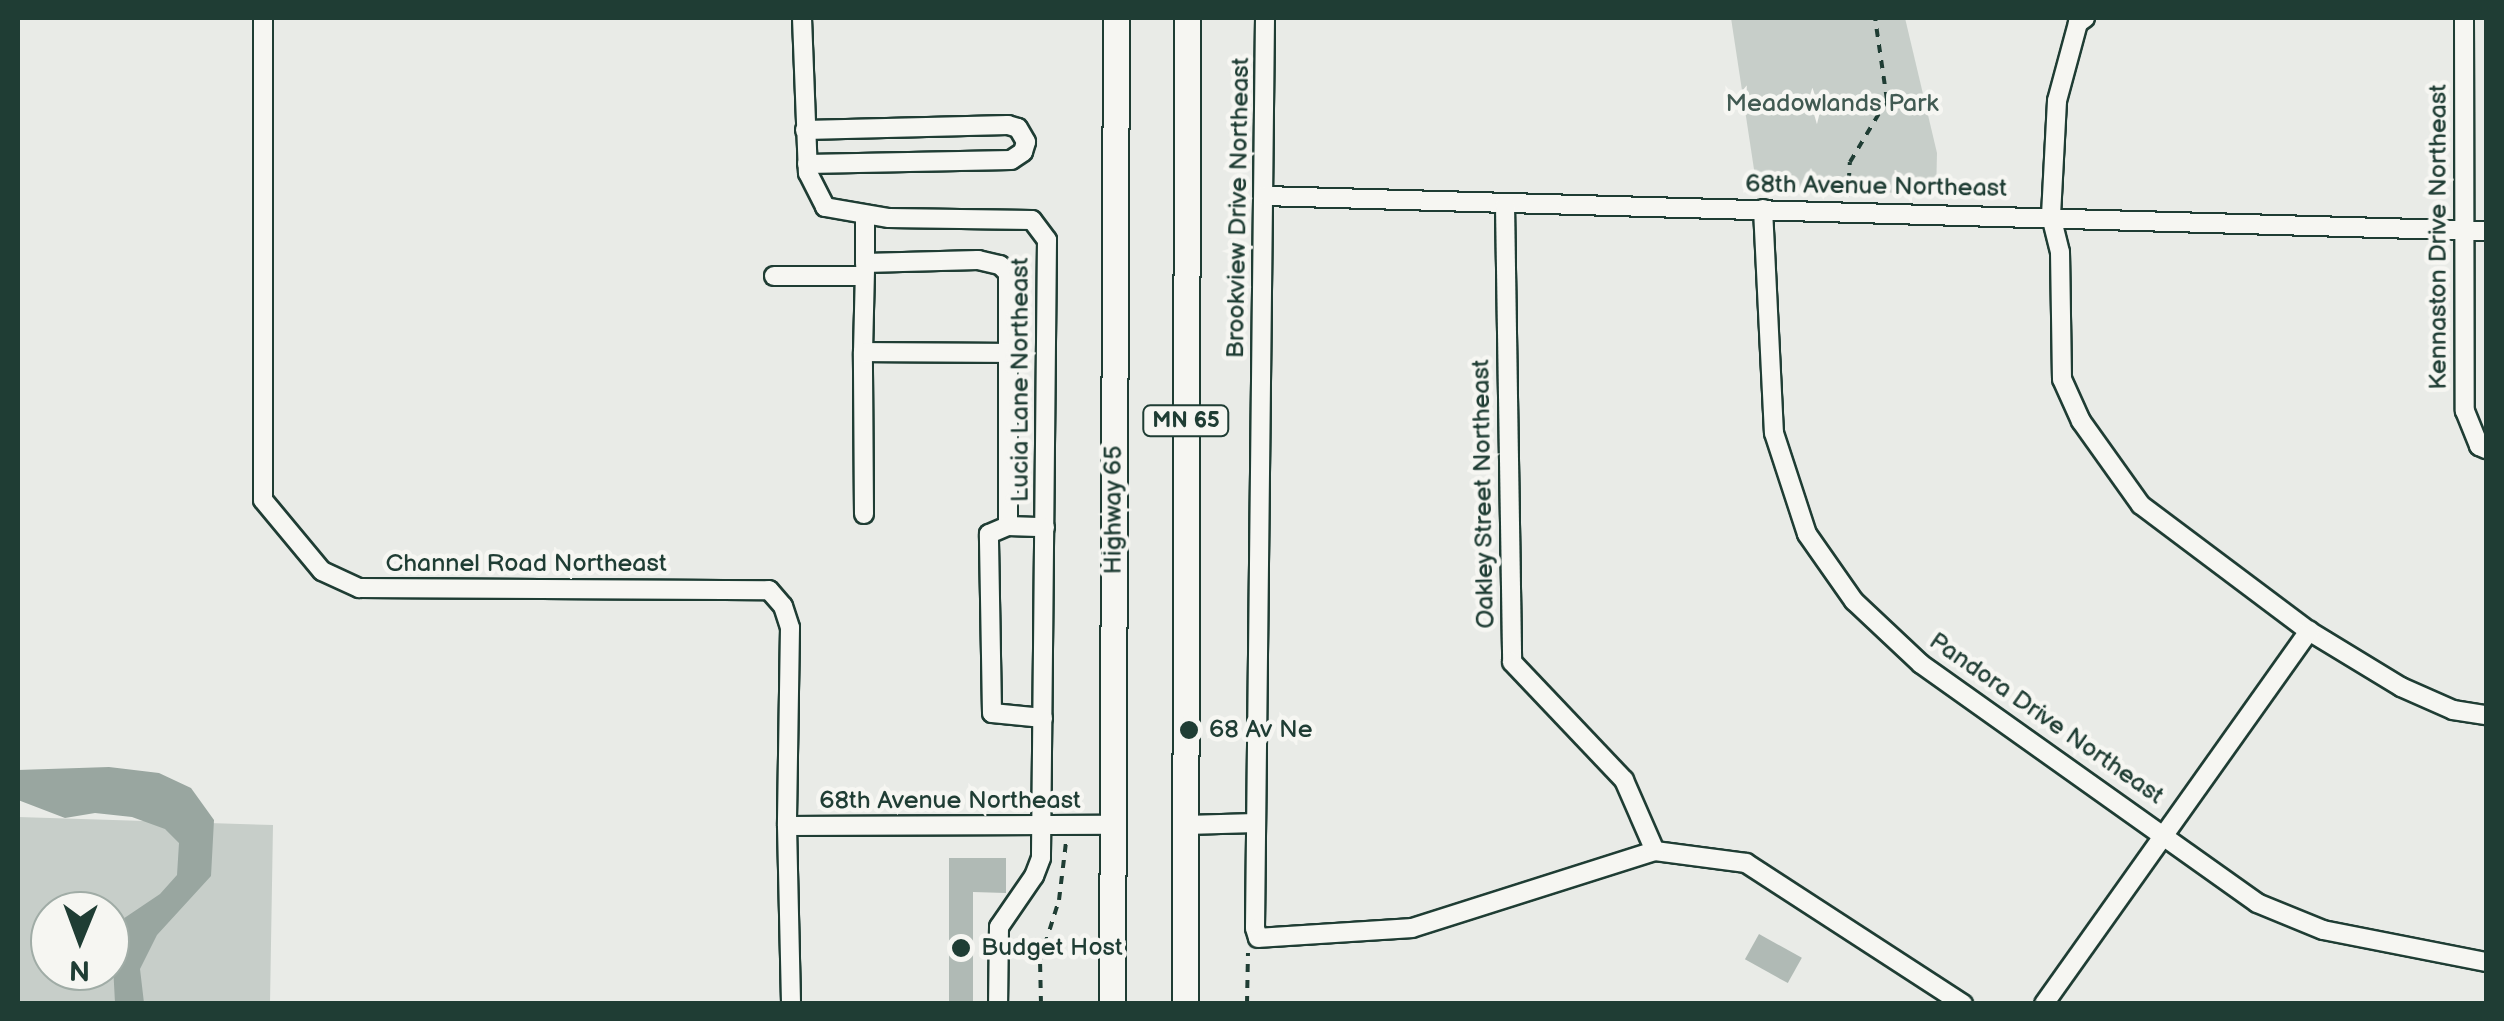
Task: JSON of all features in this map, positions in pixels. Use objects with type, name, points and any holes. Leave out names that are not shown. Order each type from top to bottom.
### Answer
[{"type":"highway","name":"Highway 65","points":[[1112,1004],[1116,18]]},
{"type":"highway","name":"MN 65","points":[[1185,1004],[1186,18]]},
{"type":"street","name":"Channel Road Northeast","points":[[264,18],[263,500],[322,571],[359,588],[769,590],[783,606],[790,628],[787,826],[791,1004]]},
{"type":"street","name":"Lucia Lane Northeast","points":[[802,18],[807,164],[826,207],[865,216],[1032,220],[1047,240],[1042,827],[1034,876],[999,927],[998,1004]]},
{"type":"street","name":"Brookview Drive Northeast","points":[[1258,938],[1266,18]]},
{"type":"street","points":[[2085,18],[2078,23],[2058,102],[2051,216],[2060,252],[2062,378],[2080,422],[2142,505],[2309,631],[2401,686],[2453,710],[2486,715]]},
{"type":"street","name":"Kennaston Drive Northeast","points":[[2464,18],[2464,411],[2479,446],[2486,450]]},
{"type":"street","points":[[805,130],[1008,125],[1018,128],[1026,142],[1023,152],[1011,160],[807,164]]},
{"type":"street","name":"68th Avenue Northeast","points":[[1264,196],[2486,231]]},
{"type":"street","name":"Oakley Street Northeast","points":[[1505,205],[1512,662],[1624,780],[1654,851]]},
{"type":"street","name":"Pandora Drive Northeast","points":[[1763,209],[1774,433],[1807,534],[1854,601],[1921,664],[2258,903],[2324,930],[2486,962]]},
{"type":"street","points":[[864,514],[865,216]]},
{"type":"street","points":[[774,276],[978,260],[1000,265],[1008,273],[1008,526]]},
{"type":"street","points":[[1010,308],[1046,307]]},
{"type":"street","points":[[863,352],[1010,353]]},
{"type":"street","points":[[1043,718],[992,714],[989,534],[1008,526],[1045,527]]},
{"type":"street","points":[[2044,1004],[2309,631]]},
{"type":"street","points":[[1186,825],[1256,823]]},
{"type":"street","name":"68th Avenue Northeast","points":[[787,826],[1113,825]]},
{"type":"street","points":[[1258,938],[1412,928],[1654,851],[1746,864],[1962,1004]]},
{"type":"path","points":[[1847,211],[1850,162],[1887,100],[1875,18]]},
{"type":"path","points":[[1041,1004],[1040,960],[1059,900],[1065,827]]},
{"type":"path","points":[[1247,1004],[1246,958],[1258,938]]},
{"type":"green space","name":"Meadowlands Park","points":[[1731,18],[1905,18],[1937,153],[1936,194],[1757,189]]},
{"type":"green space","points":[[18,817],[273,825],[270,1003],[18,1004]]},
{"type":"shaded area","points":[[109,767],[159,773],[191,788],[214,820],[211,876],[157,935],[140,969],[144,1003],[115,1003],[114,991],[130,991],[130,914],[160,894],[177,875],[179,843],[165,829],[132,817],[95,813],[65,818],[18,800],[18,770]]},
{"type":"building","name":"Budget Host","points":[[949,858],[1006,858],[1006,893],[973,892],[973,1004],[949,1004]]},
{"type":"building","points":[[1759,934],[1802,958],[1788,983],[1745,959]]},
{"type":"place","name":"68 Av Ne","points":[[1189,730]]},
{"type":"place","name":"Budget Host","points":[[961,948]]}]
